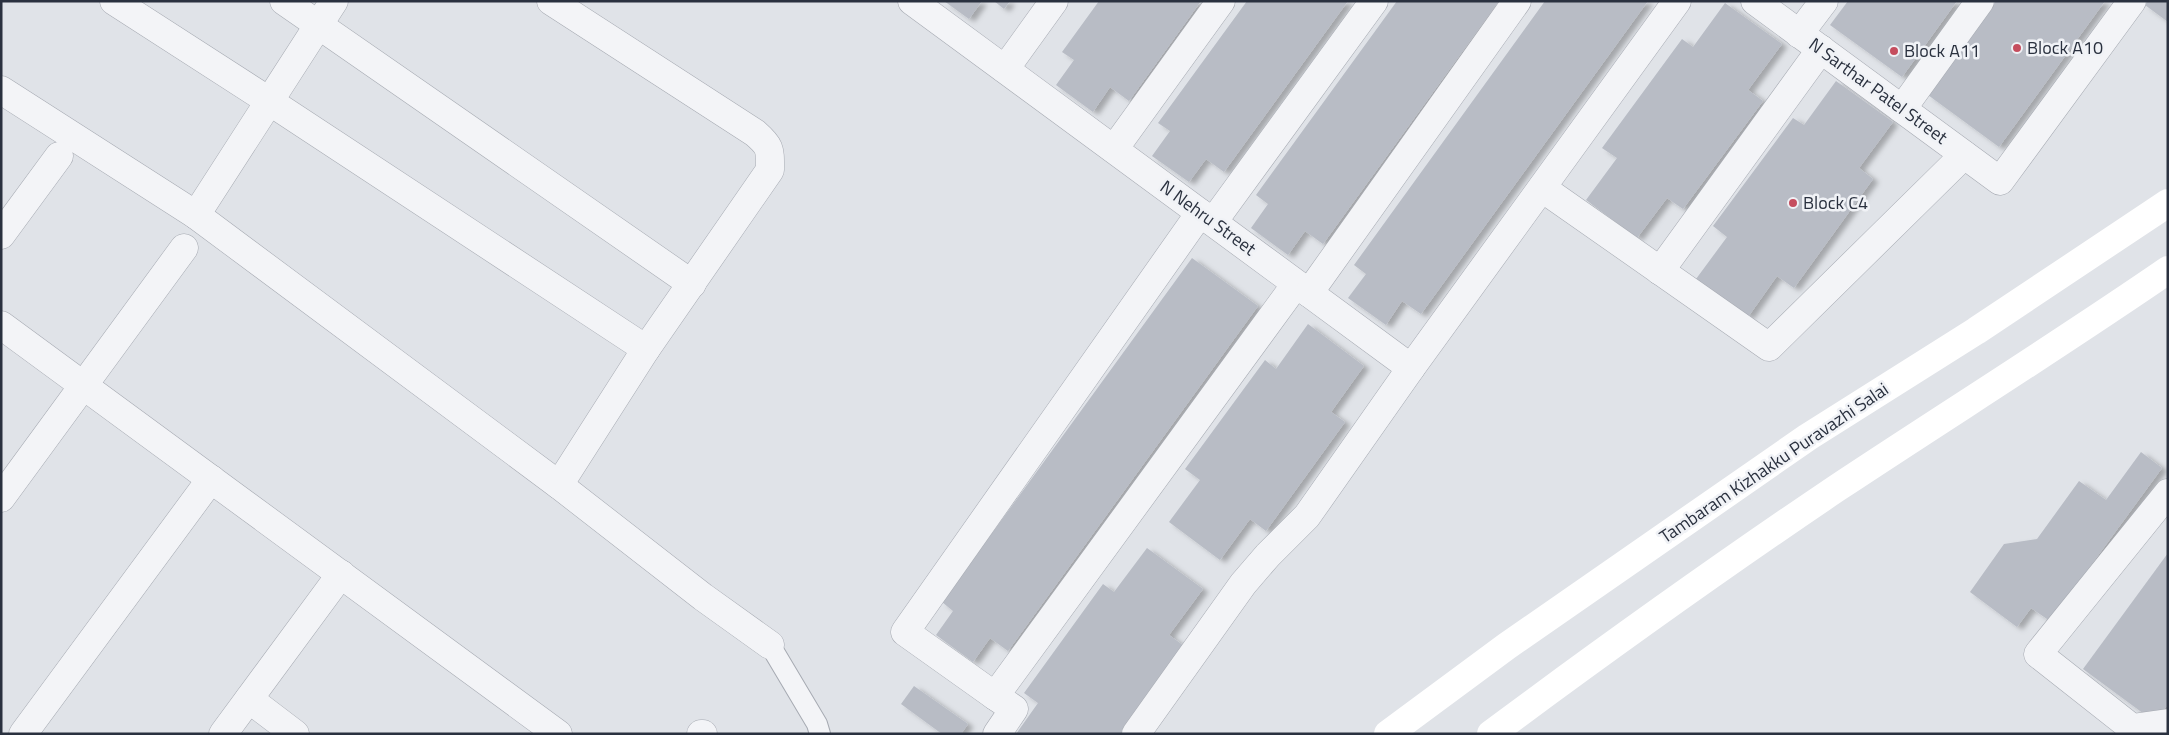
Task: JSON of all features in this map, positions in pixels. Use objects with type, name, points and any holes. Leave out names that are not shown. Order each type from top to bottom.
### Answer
[{"type":"main road","name":"Tambaram Kizhakku Puravazhi Salai","points":[[1388,734],[1507,646],[1808,437],[1976,331],[2168,203]]},
{"type":"main road","points":[[1491,734],[1698,584],[1807,509],[2168,270]]},
{"type":"street","points":[[114,1],[270,101],[646,349]]},
{"type":"street","points":[[284,1],[692,284]]},
{"type":"street","points":[[196,215],[334,1]]},
{"type":"street","points":[[551,1],[755,133],[768,144],[770,155],[770,170],[646,349],[559,485]]},
{"type":"street","name":"N Nehru Street","points":[[912,1],[1411,368]]},
{"type":"street","points":[[1005,69],[1054,1]]},
{"type":"street","points":[[1114,149],[1221,1]]},
{"type":"street","points":[[996,734],[1014,709],[905,632],[1206,218],[1374,1]]},
{"type":"street","points":[[995,696],[1517,1]]},
{"type":"street","points":[[1136,734],[1243,584],[1268,555],[1307,516],[1411,368],[1677,1]]},
{"type":"street","name":"N Sarthar Patel Street","points":[[1755,1],[2000,181],[2132,1]]},
{"type":"street","points":[[1660,271],[1810,42],[1824,1]]},
{"type":"street","points":[[1902,109],[1980,1]]},
{"type":"street","points":[[1,90],[196,215],[559,485],[703,597],[770,645]]},
{"type":"street","points":[[1542,188],[1769,347],[1964,155]]},
{"type":"street","points":[[1,235],[59,156]]},
{"type":"street","points":[[1,498],[184,248]]},
{"type":"street","points":[[1,325],[558,734]]},
{"type":"street","points":[[23,734],[211,479]]},
{"type":"street","points":[[2168,493],[2038,654],[2132,728],[2168,723]]},
{"type":"street","points":[[223,734],[341,574]]},
{"type":"street","points":[[248,699],[294,734]]},
{"type":"lane","points":[[770,645],[817,724],[820,734]]},
{"type":"building","points":[[944,1],[982,1],[969,19]]},
{"type":"building","points":[[994,1],[1010,1],[1004,9]]},
{"type":"building","points":[[1099,1],[1201,1],[1129,101],[1110,87],[1093,112],[1056,85],[1074,60],[1062,52]]},
{"type":"building","points":[[1247,1],[1348,1],[1224,172],[1206,159],[1189,182],[1152,156],[1170,131],[1158,123]]},
{"type":"building","points":[[1397,1],[1499,1],[1323,244],[1305,231],[1288,255],[1251,228],[1268,204],[1256,195]]},
{"type":"building","points":[[1545,1],[1648,1],[1421,314],[1402,301],[1386,325],[1348,298],[1366,274],[1354,265]]},
{"type":"building","name":"Block A11","points":[[1848,1],[1957,1],[1902,77],[1830,25]]},
{"type":"building","name":"Block A10","points":[[1996,1],[2105,1],[1999,147],[1928,95]]},
{"type":"building","points":[[2148,1],[2168,1],[2168,22],[2145,5]]},
{"type":"building","points":[[1725,3],[1782,44],[1748,90],[1763,101],[1683,209],[1667,198],[1637,238],[1586,200],[1617,158],[1602,148],[1682,39],[1693,47]]},
{"type":"building","name":"Block C4","points":[[1836,81],[1893,122],[1859,168],[1873,179],[1794,288],[1777,276],[1748,317],[1696,279],[1727,237],[1713,226],[1793,118],[1804,125]]},
{"type":"building","points":[[1192,258],[1258,306],[1008,651],[990,638],[973,662],[936,635],[953,611],[942,602]]},
{"type":"building","points":[[1308,324],[1364,366],[1331,412],[1345,422],[1266,531],[1250,519],[1220,560],[1169,522],[1200,480],[1185,469],[1265,360],[1276,369]]},
{"type":"building","points":[[2141,452],[2162,468],[2050,621],[2031,608],[2017,627],[1970,592],[2004,544],[2037,539],[2079,481],[2106,500]]},
{"type":"building","points":[[1147,548],[1203,589],[1169,635],[1184,646],[1120,734],[1016,734],[1038,703],[1024,693],[1103,584],[1114,592]]},
{"type":"building","points":[[2168,553],[2168,704],[2155,722],[2083,669]]},
{"type":"building","points":[[914,686],[968,724],[961,734],[942,734],[901,704]]},
{"type":"place","name":"Block A10","points":[[2017,48]]},
{"type":"place","name":"Block A11","points":[[1894,51]]},
{"type":"place","name":"Block C4","points":[[1793,203]]}]
